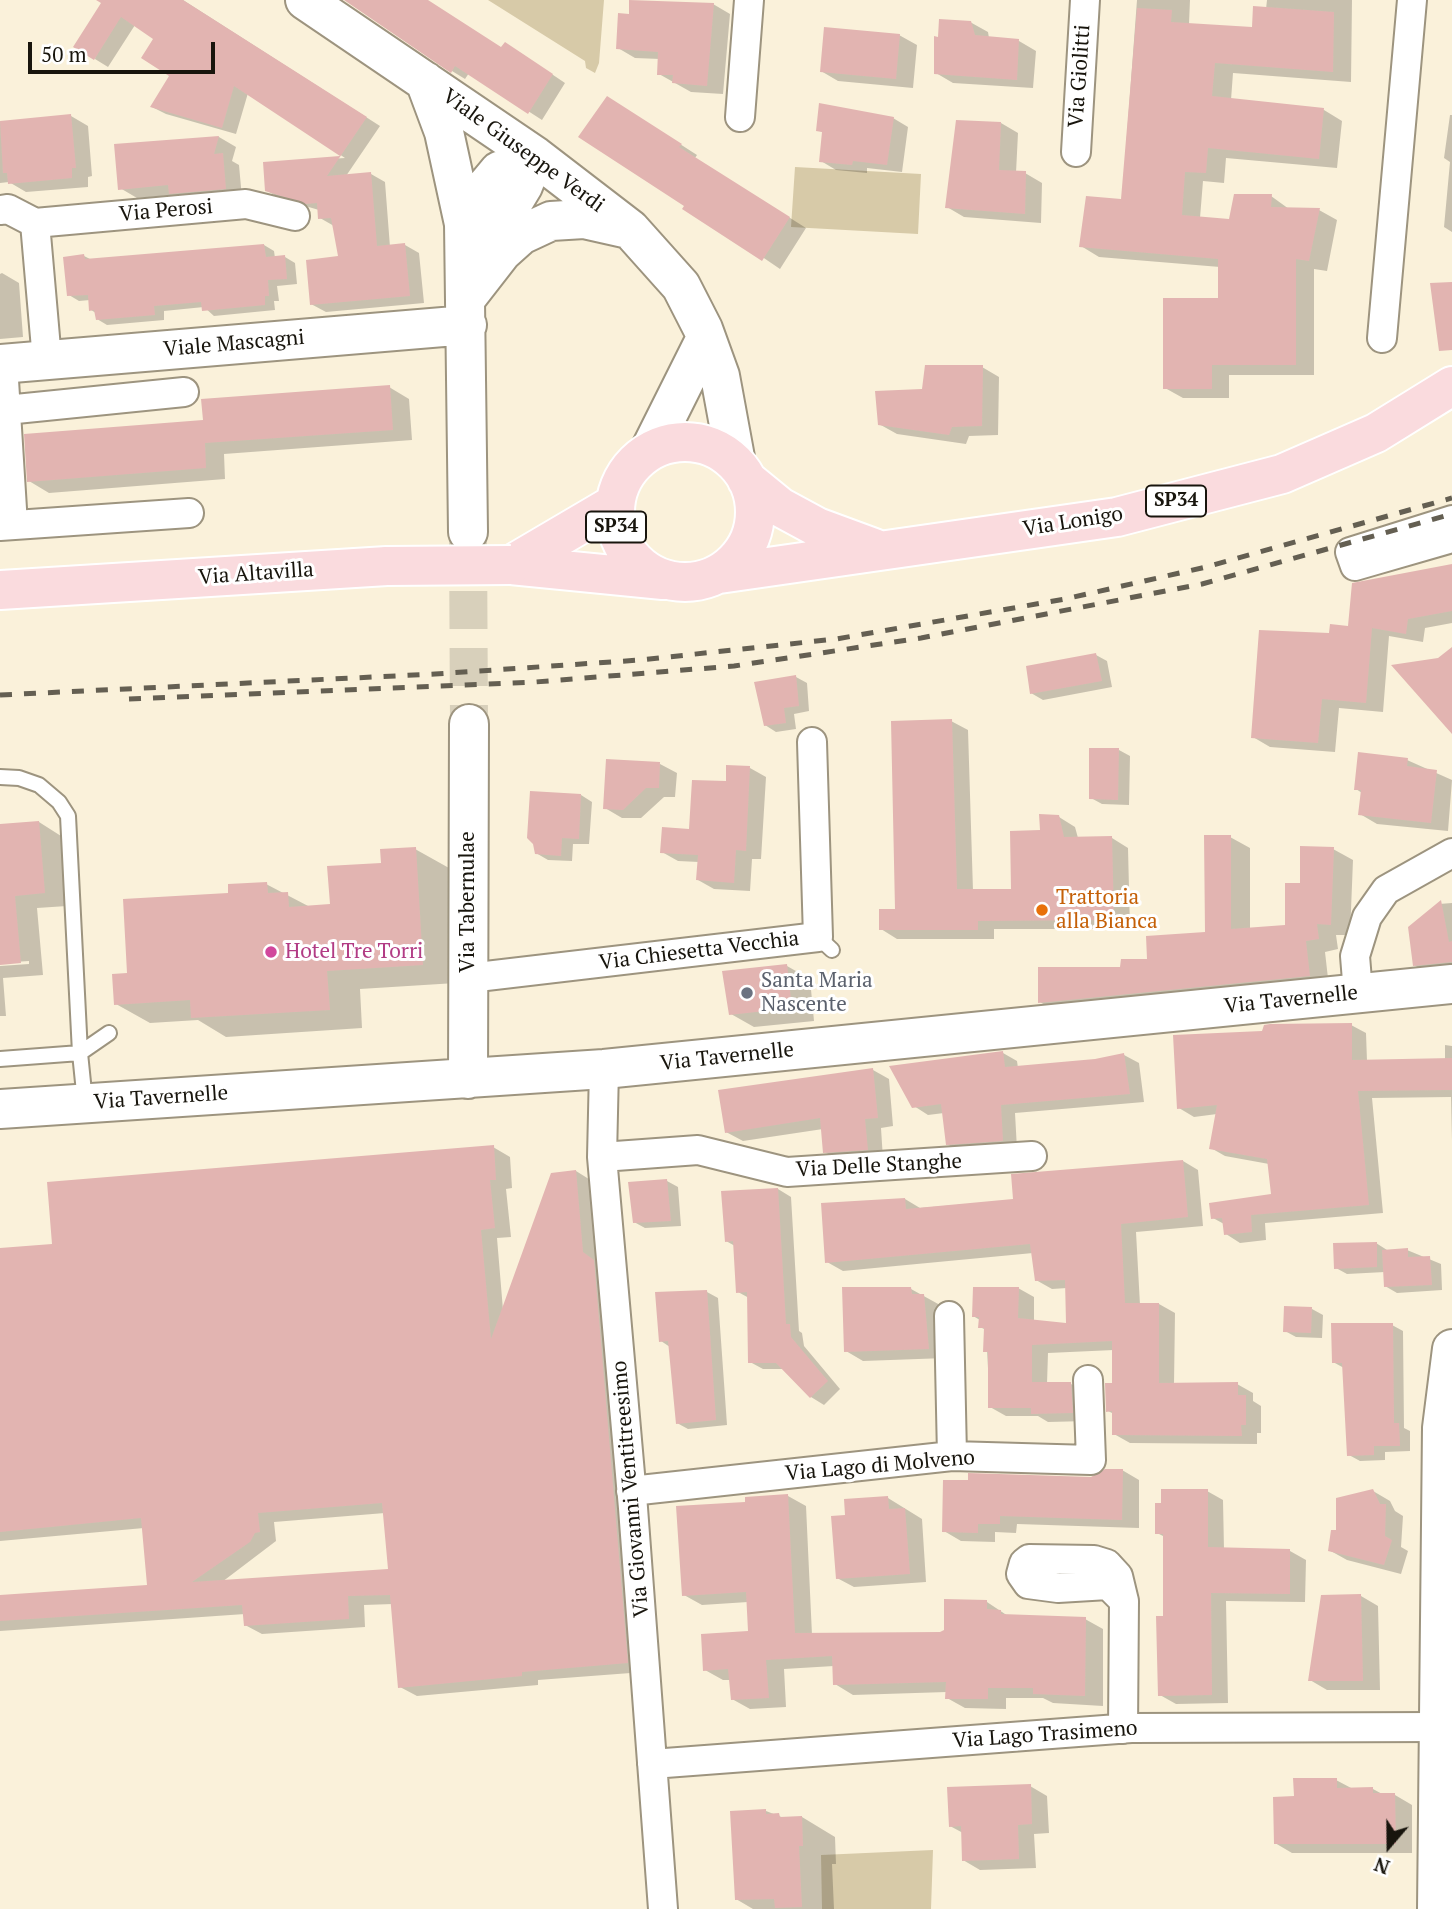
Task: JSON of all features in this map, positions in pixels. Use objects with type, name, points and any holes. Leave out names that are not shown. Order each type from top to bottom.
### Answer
[{"type":"main road","name":"Via Lonigo","points":[[719,574],[1117,517],[1282,474],[1376,433],[1452,386]]},
{"type":"main road","name":"SP34","points":[[719,574],[686,583],[670,581],[647,572],[629,556],[617,535],[613,505],[629,469],[650,450],[686,441],[712,448],[741,472]]},
{"type":"main road","name":"Via Lonigo","points":[[741,472],[780,507],[817,527],[879,550]]},
{"type":"main road","points":[[719,574],[734,563],[752,533],[755,515],[741,472]]},
{"type":"main road","name":"SP34","points":[[512,565],[613,505]]},
{"type":"main road","name":"Via Altavilla","points":[[0,590],[387,566],[512,565],[670,581]]},
{"type":"street","name":"Viale Giuseppe Verdi","points":[[305,0],[535,156],[630,229],[681,286],[706,338],[720,376],[741,472]]},
{"type":"street","points":[[740,117],[748,0]]},
{"type":"street","name":"Via Giolitti","points":[[1076,152],[1086,0]]},
{"type":"street","points":[[1382,338],[1412,0]]},
{"type":"street","points":[[425,81],[444,132],[464,224],[468,533]]},
{"type":"street","points":[[464,224],[479,195],[499,171],[535,156]]},
{"type":"street","points":[[467,311],[482,249],[523,186],[535,156]]},
{"type":"street","name":"Via Perosi","points":[[35,223],[246,204],[295,216]]},
{"type":"street","points":[[0,210],[8,209],[35,223],[47,360]]},
{"type":"street","points":[[467,311],[502,252],[522,235],[551,221],[584,219],[630,229]]},
{"type":"street","name":"Viale Mascagni","points":[[1,364],[467,311]]},
{"type":"street","points":[[650,450],[706,338]]},
{"type":"street","points":[[1,364],[6,410],[6,526],[189,513]]},
{"type":"street","points":[[6,410],[184,392]]},
{"type":"street","points":[[1452,520],[1350,552],[1355,566],[1452,538]]},
{"type":"street","name":"Via Tabernulae","points":[[468,1079],[470,724]]},
{"type":"street","name":"Via Chiesetta Vecchia","points":[[469,978],[825,944],[813,742]]},
{"type":"street","points":[[1358,993],[1355,957],[1367,917],[1386,890],[1452,853]]},
{"type":"street","name":"Via Tavernelle","points":[[0,1109],[604,1069],[833,1039],[1021,1027],[1452,984]]},
{"type":"street","name":"Via Giovanni Ventitreesimo","points":[[604,1069],[602,1157],[663,1909]]},
{"type":"street","name":"Via Delle Stanghe","points":[[602,1157],[698,1150],[787,1172],[1032,1156]]},
{"type":"street","points":[[949,1316],[952,1456]]},
{"type":"street","points":[[1437,1909],[1439,1727],[1446,1652],[1447,1440],[1452,1349]]},
{"type":"street","name":"Via Lago di Molveno","points":[[631,1491],[952,1456],[1091,1460],[1088,1380]]},
{"type":"street","points":[[1123,1728],[1124,1601]]},
{"type":"street","name":"Via Lago Trasimeno","points":[[652,1765],[1123,1728],[1439,1727]]},
{"type":"lane","points":[[0,778],[19,778],[39,785],[59,802],[68,816],[80,1053],[86,1103]]},
{"type":"lane","points":[[962,1018],[1002,1014],[1021,1027]]},
{"type":"lane","points":[[0,1059],[80,1053],[109,1033]]},
{"type":"shaded area","points":[[488,0],[604,0],[599,63],[595,73],[586,68],[585,61]]},
{"type":"shaded area","points":[[795,167],[921,174],[918,234],[791,227]]},
{"type":"shaded area","points":[[933,1850],[931,1909],[822,1909],[821,1855]]},
{"type":"building","points":[[96,0],[183,0],[367,117],[327,176],[371,172],[377,246],[405,243],[410,296],[310,305],[306,260],[338,256],[331,218],[318,219],[317,203],[306,204],[265,191],[263,162],[340,156],[234,86],[222,128],[150,107],[169,76],[141,58],[153,39],[121,17],[94,60],[73,47],[101,3]]},
{"type":"building","points":[[344,0],[428,0],[501,47],[505,42],[553,74],[528,114],[455,66],[451,73]]},
{"type":"building","points":[[629,0],[714,3],[707,86],[672,83],[673,75],[657,75],[658,52],[616,49],[618,13],[629,14]]},
{"type":"building","points":[[1253,6],[1334,12],[1333,72],[1215,63],[1212,96],[1324,108],[1319,159],[1208,148],[1206,173],[1185,172],[1182,215],[1229,219],[1234,194],[1272,194],[1271,207],[1320,208],[1309,261],[1296,259],[1296,365],[1212,365],[1212,389],[1163,389],[1163,298],[1218,298],[1218,259],[1079,247],[1086,196],[1121,199],[1137,8],[1172,10],[1171,22],[1252,27]]},
{"type":"building","points":[[939,19],[971,21],[975,35],[1019,39],[1017,80],[934,74],[934,36],[938,37]]},
{"type":"building","points":[[824,27],[900,34],[896,79],[820,72]]},
{"type":"building","points":[[607,96],[682,144],[679,147],[790,217],[762,261],[578,137]]},
{"type":"building","points":[[819,103],[894,117],[887,165],[853,161],[852,165],[819,162],[822,132],[816,131]]},
{"type":"building","points":[[71,114],[76,168],[72,168],[72,178],[8,184],[7,173],[3,173],[0,121]]},
{"type":"building","points":[[956,120],[1001,122],[999,170],[1026,171],[1025,214],[945,208]]},
{"type":"building","points":[[219,136],[214,154],[223,153],[226,189],[169,194],[168,185],[118,190],[114,144]]},
{"type":"building","points":[[264,244],[266,257],[285,255],[287,279],[268,280],[269,296],[265,296],[265,305],[202,311],[201,302],[154,306],[155,315],[96,320],[94,310],[89,311],[88,295],[67,296],[63,257],[84,254],[85,259]]},
{"type":"building","points":[[1452,282],[1452,350],[1439,351],[1430,283]]},
{"type":"building","points":[[925,365],[983,365],[982,426],[952,427],[949,435],[878,425],[875,391],[922,389]]},
{"type":"building","points":[[390,385],[393,430],[205,443],[206,468],[27,482],[24,434],[203,420],[201,399]]},
{"type":"building","points":[[1452,564],[1452,611],[1408,619],[1406,634],[1372,628],[1366,703],[1322,699],[1318,743],[1251,738],[1259,630],[1329,633],[1330,624],[1348,626],[1352,583]]},
{"type":"building","points":[[1452,647],[1452,734],[1391,665],[1438,658]]},
{"type":"building","points":[[1096,653],[1102,681],[1030,694],[1026,666]]},
{"type":"building","points":[[796,675],[799,706],[784,708],[786,723],[764,726],[754,682]]},
{"type":"building","points":[[952,719],[957,889],[1011,889],[1010,831],[1040,830],[1039,814],[1059,815],[1064,837],[1112,836],[1114,920],[978,921],[978,930],[879,930],[879,909],[895,909],[891,721]]},
{"type":"building","points":[[1089,748],[1119,748],[1118,800],[1089,799]]},
{"type":"building","points":[[1358,752],[1408,758],[1407,766],[1437,770],[1431,823],[1358,815],[1361,790],[1354,790]]},
{"type":"building","points":[[606,759],[660,762],[659,788],[646,788],[623,810],[603,809]]},
{"type":"building","points":[[726,765],[750,766],[746,851],[736,850],[734,883],[696,880],[698,855],[660,853],[662,827],[689,829],[692,780],[726,781]]},
{"type":"building","points":[[530,791],[581,794],[579,839],[562,838],[561,856],[535,854],[533,844],[527,838]]},
{"type":"building","points":[[39,821],[45,893],[15,896],[21,963],[0,965],[0,824]]},
{"type":"building","points":[[1204,835],[1231,835],[1231,929],[1285,925],[1285,883],[1300,883],[1300,846],[1334,847],[1331,925],[1317,924],[1319,939],[1306,941],[1310,976],[1038,1003],[1038,967],[1120,967],[1121,959],[1147,959],[1146,936],[1205,932]]},
{"type":"building","points":[[416,847],[423,965],[327,971],[330,1010],[191,1018],[190,1000],[114,1005],[112,974],[127,973],[123,899],[228,893],[228,884],[267,882],[268,893],[288,892],[289,907],[330,904],[327,866],[381,863],[380,849]]},
{"type":"building","points":[[1441,900],[1449,942],[1452,941],[1452,962],[1413,966],[1408,927]]},
{"type":"building","name":"Santa Maria Nascente","points":[[787,964],[792,1008],[729,1015],[722,971]]},
{"type":"building","points":[[1352,1023],[1352,1060],[1452,1058],[1452,1090],[1358,1091],[1369,1205],[1251,1215],[1252,1232],[1224,1235],[1222,1218],[1211,1219],[1209,1203],[1271,1194],[1267,1159],[1209,1149],[1217,1105],[1177,1109],[1173,1035],[1262,1031],[1264,1025],[1270,1024]]},
{"type":"building","points":[[1003,1051],[1005,1067],[1095,1059],[1124,1053],[1130,1094],[1001,1105],[1003,1141],[946,1145],[941,1104],[912,1108],[889,1066]]},
{"type":"building","points":[[873,1068],[878,1118],[865,1119],[868,1150],[823,1153],[820,1118],[725,1133],[718,1090]]},
{"type":"building","points":[[494,1145],[496,1180],[490,1180],[495,1228],[481,1230],[491,1339],[551,1173],[576,1170],[583,1252],[594,1260],[628,1663],[522,1672],[522,1676],[398,1688],[390,1595],[348,1596],[349,1619],[244,1626],[242,1605],[0,1621],[0,1595],[147,1585],[141,1518],[0,1532],[0,1248],[52,1244],[47,1182]],"holes":[[[382,1503],[388,1569],[192,1582],[250,1542],[255,1533],[260,1532],[258,1513]]]},
{"type":"building","points":[[1183,1160],[1188,1217],[1121,1224],[1125,1303],[1159,1303],[1159,1383],[1238,1382],[1238,1395],[1246,1395],[1246,1425],[1241,1425],[1242,1436],[1112,1435],[1112,1411],[1106,1412],[1105,1383],[1112,1383],[1112,1341],[1032,1345],[1032,1382],[1071,1382],[1073,1413],[1031,1414],[1031,1408],[988,1408],[988,1352],[983,1352],[984,1328],[978,1328],[979,1317],[972,1317],[973,1287],[1019,1287],[1018,1318],[1066,1323],[1065,1280],[1035,1281],[1030,1244],[825,1263],[821,1203],[905,1198],[906,1209],[1013,1199],[1011,1174]]},
{"type":"building","points":[[667,1179],[671,1221],[633,1223],[628,1182]]},
{"type":"building","points":[[778,1188],[786,1324],[790,1324],[791,1337],[828,1381],[810,1398],[776,1363],[748,1363],[747,1292],[736,1293],[733,1241],[725,1242],[721,1191]]},
{"type":"building","points":[[1377,1242],[1377,1267],[1334,1269],[1333,1243]]},
{"type":"building","points":[[1408,1248],[1408,1257],[1430,1256],[1432,1285],[1384,1287],[1382,1250]]},
{"type":"building","points":[[842,1287],[911,1287],[912,1294],[924,1294],[929,1349],[844,1352]]},
{"type":"building","points":[[707,1290],[716,1420],[676,1424],[668,1341],[659,1342],[655,1292]]},
{"type":"building","points":[[1284,1306],[1312,1307],[1311,1333],[1283,1332]]},
{"type":"building","points":[[1331,1323],[1393,1323],[1394,1423],[1399,1423],[1400,1446],[1374,1446],[1374,1455],[1347,1456],[1342,1363],[1332,1363]]},
{"type":"building","points":[[1105,1469],[1123,1469],[1122,1520],[1000,1516],[1000,1524],[978,1524],[978,1533],[942,1532],[943,1480],[968,1480],[968,1473],[1091,1477]]},
{"type":"building","points":[[1161,1489],[1208,1489],[1208,1547],[1290,1549],[1290,1594],[1211,1593],[1212,1695],[1158,1696],[1156,1616],[1163,1616],[1163,1534],[1155,1534],[1155,1503],[1161,1503]]},
{"type":"building","points":[[1373,1489],[1380,1504],[1386,1504],[1385,1536],[1392,1540],[1384,1565],[1328,1551],[1331,1530],[1336,1530],[1336,1498]]},
{"type":"building","points":[[788,1494],[795,1633],[940,1632],[944,1630],[944,1599],[987,1600],[987,1609],[1001,1610],[1001,1614],[1086,1617],[1085,1696],[1033,1694],[1033,1688],[988,1688],[988,1699],[945,1699],[946,1682],[833,1685],[832,1656],[766,1660],[769,1698],[731,1700],[728,1669],[703,1671],[701,1634],[748,1631],[746,1592],[682,1596],[676,1506],[745,1502],[745,1497]]},
{"type":"building","points":[[888,1496],[889,1509],[905,1508],[910,1574],[836,1579],[831,1516],[845,1515],[844,1499]]},
{"type":"building","points":[[1361,1594],[1363,1681],[1308,1681],[1321,1595]]},
{"type":"building","points":[[1293,1778],[1337,1778],[1337,1788],[1373,1787],[1373,1793],[1395,1793],[1396,1844],[1274,1844],[1273,1797],[1294,1796]]},
{"type":"building","points":[[1031,1784],[1032,1824],[1018,1825],[1019,1859],[962,1861],[961,1826],[949,1827],[947,1787]]},
{"type":"building","points":[[766,1809],[766,1814],[779,1813],[780,1817],[802,1816],[803,1846],[799,1846],[802,1907],[775,1908],[774,1899],[735,1900],[730,1811]]},
{"type":"tunnel","points":[[468,534],[469,724]]},
{"type":"railway","points":[[0,695],[435,674],[640,660],[836,639],[1065,599],[1206,567],[1452,498]]},
{"type":"railway","points":[[129,699],[535,682],[734,666],[921,638],[1202,584],[1452,514]]},
{"type":"place","name":"Trattoria alla Bianca","points":[[1042,910]]},
{"type":"place","name":"Hotel Tre Torri","points":[[271,952]]},
{"type":"place","name":"Santa Maria Nascente","points":[[747,993]]}]
